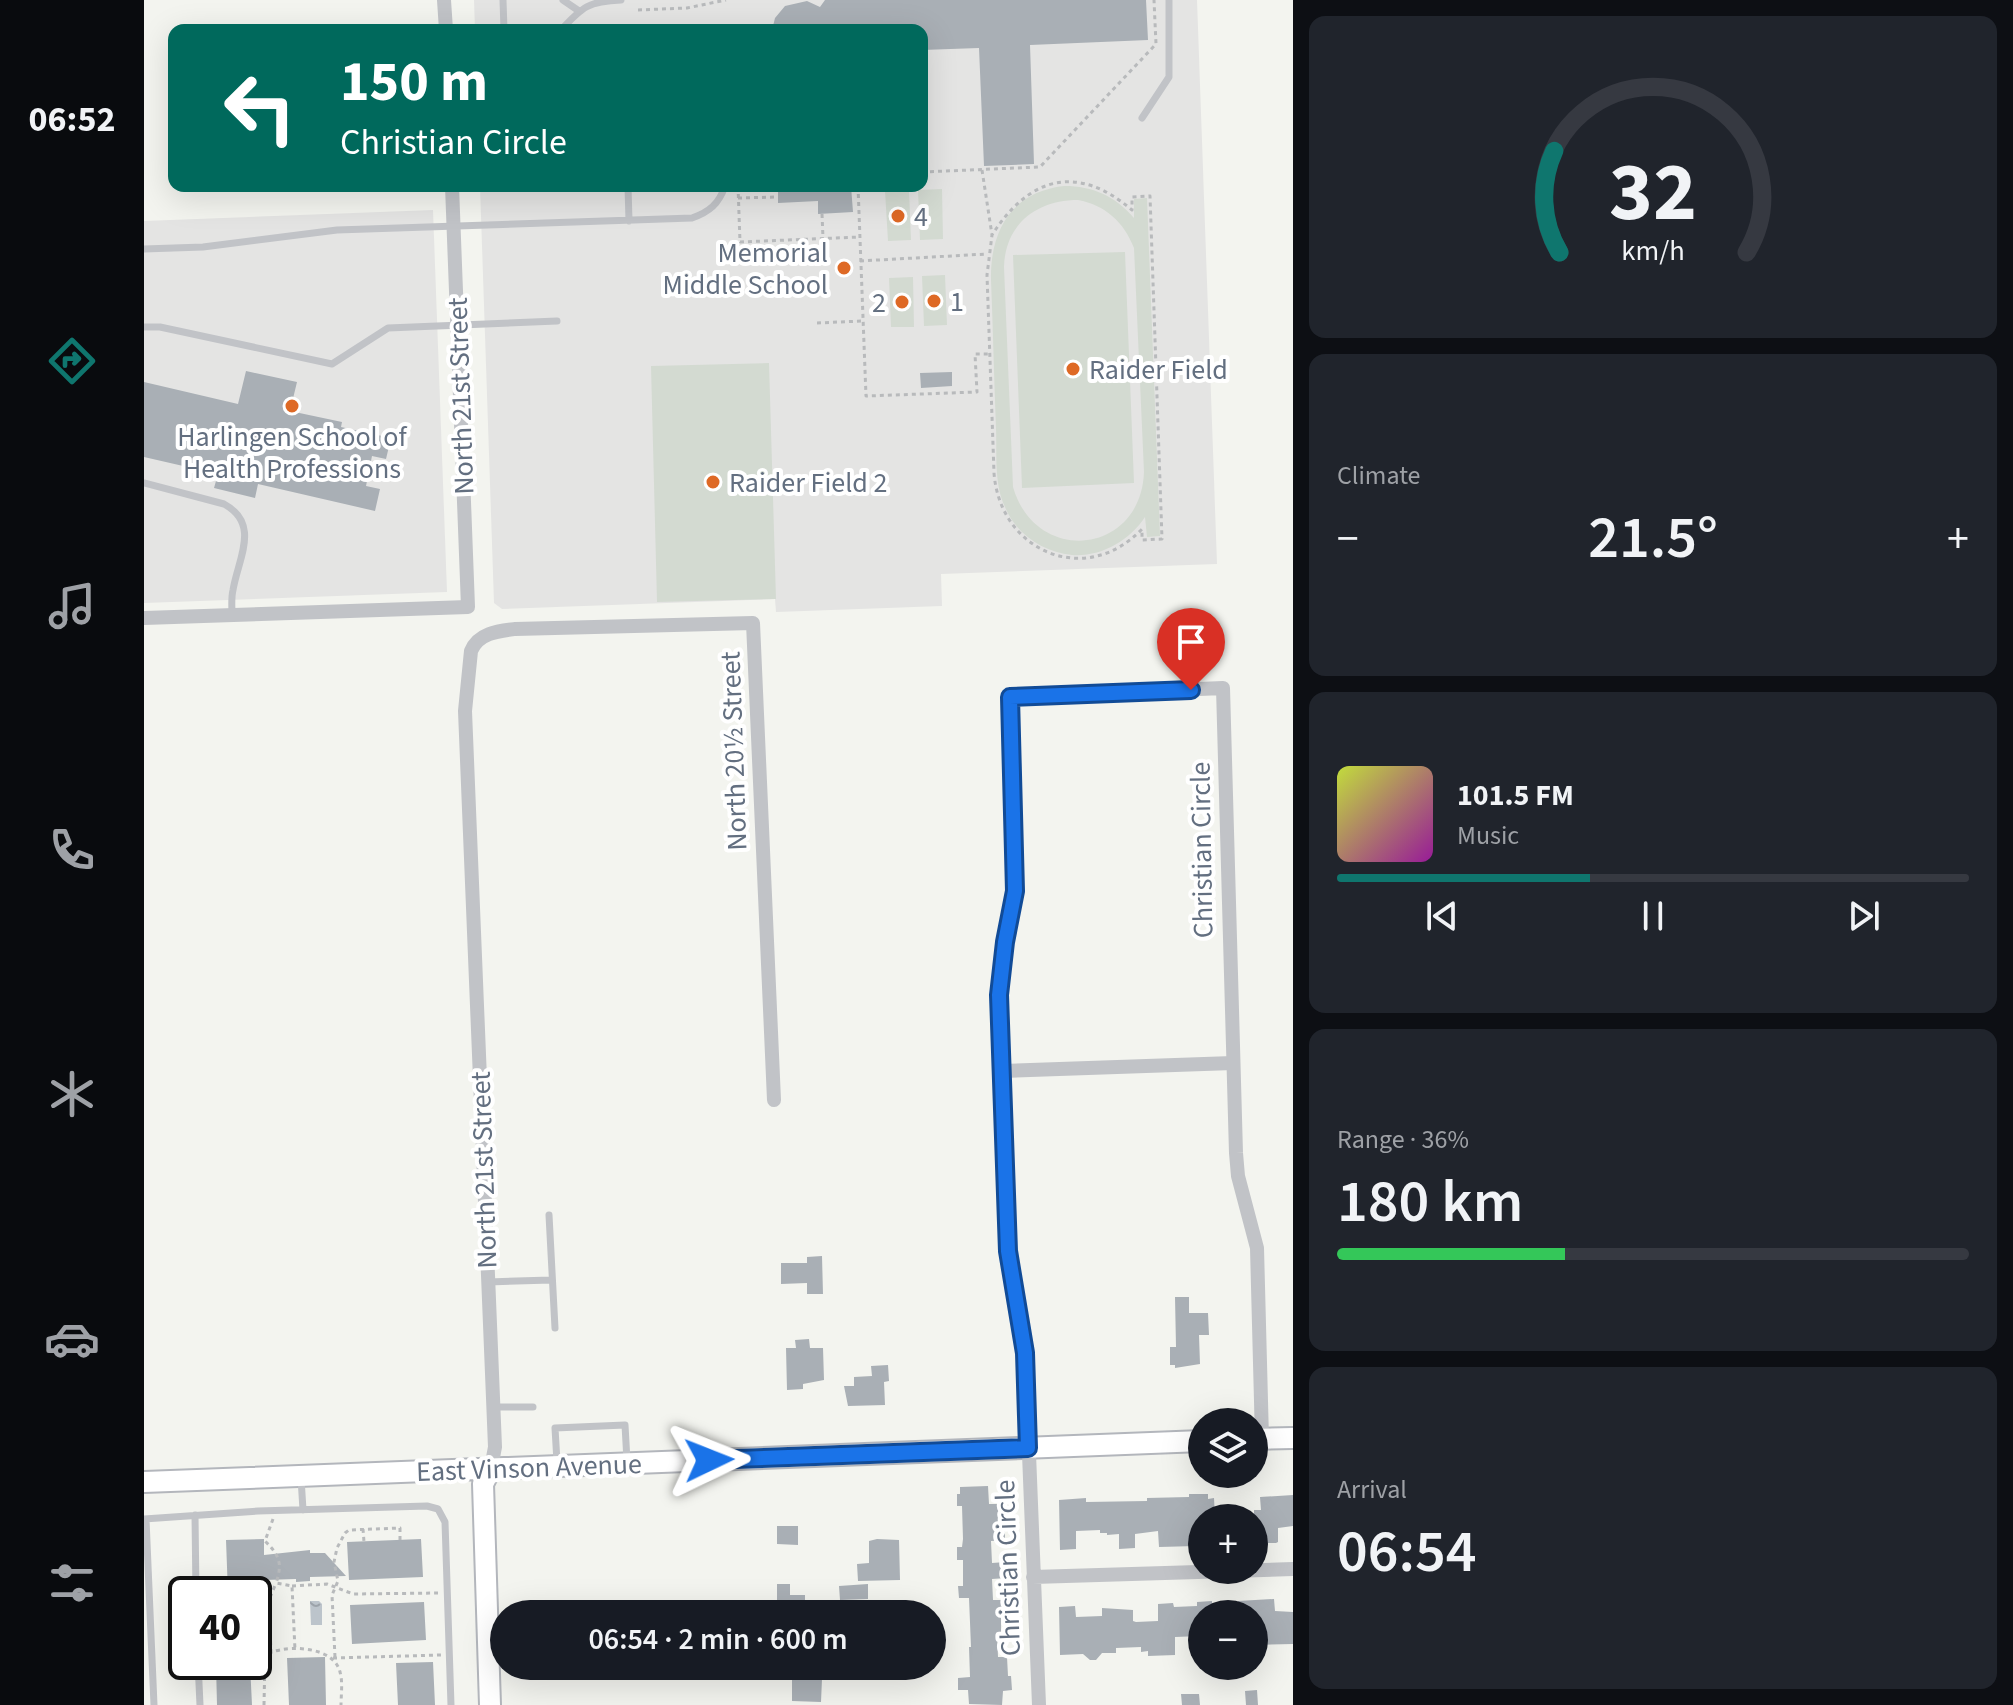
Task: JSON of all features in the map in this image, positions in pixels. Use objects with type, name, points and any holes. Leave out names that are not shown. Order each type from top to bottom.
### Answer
[{"type":"street","points":[[444,0],[446,24]]},
{"type":"street","name":"North 21st Street","points":[[232,615],[468,607],[452,192]]},
{"type":"street","points":[[144,618],[232,615]]},
{"type":"street","name":"North 20½ Street","points":[[482,637],[515,629],[753,623],[774,1100]]},
{"type":"street","name":"North 21st Street","points":[[482,637],[471,651],[465,711],[495,1447],[491,1468],[483,1484],[490,1705]]},
{"type":"street","name":"Christian Circle","points":[[1039,1705],[1025,1353],[1008,1251],[999,995],[1015,891],[1010,697],[1223,688],[1233,1063]]},
{"type":"street","points":[[1002,1071],[1233,1063],[1238,1176],[1258,1260],[1258,1408]]},
{"type":"street","points":[[1268,1439],[1293,1438]]},
{"type":"street","name":"East Vinson Avenue","points":[[144,1482],[1188,1442]]},
{"type":"street","points":[[1033,1577],[1293,1569]]},
{"type":"lane","points":[[503,0],[504,24]]},
{"type":"lane","points":[[563,0],[579,11]]},
{"type":"lane","points":[[567,24],[592,3],[621,0]]},
{"type":"lane","points":[[1142,118],[1169,77],[1169,0]]},
{"type":"lane","points":[[628,192],[629,221]]},
{"type":"lane","points":[[144,249],[203,247],[337,230],[692,218],[713,207],[723,192]]},
{"type":"lane","points":[[144,327],[160,327],[332,364],[388,328],[557,321]]},
{"type":"lane","points":[[144,483],[224,504],[234,510],[240,519],[246,537],[232,593],[232,615]]},
{"type":"lane","points":[[549,1215],[555,1328]]},
{"type":"lane","points":[[488,1282],[551,1280]]},
{"type":"lane","points":[[492,1408],[533,1407]]},
{"type":"lane","points":[[557,1465],[555,1428],[625,1425],[627,1463]]},
{"type":"lane","points":[[300,1475],[303,1510]]},
{"type":"lane","points":[[154,1705],[145,1519],[427,1506],[438,1509],[444,1517],[451,1705]]},
{"type":"lane","points":[[195,1515],[196,1576]]},
{"type":"lane","points":[[199,1680],[200,1705]]},
{"type":"path","points":[[638,10],[687,8],[726,0]]},
{"type":"path","points":[[928,172],[1040,167],[1156,44],[1154,0]]},
{"type":"path","points":[[1147,16],[1154,15]]},
{"type":"path","points":[[982,170],[992,235]]},
{"type":"path","points":[[1057,183],[1096,186],[1132,210],[1132,197],[1150,196],[1162,539],[1142,540],[1142,529],[1114,550],[1076,558],[1036,547],[1011,526],[1003,513],[995,487],[989,354],[987,254],[992,235],[1018,201],[1031,192],[1057,183]]},
{"type":"path","points":[[738,192],[740,242],[859,237]]},
{"type":"path","points":[[858,192],[866,396],[977,392],[975,354],[989,354]]},
{"type":"path","points":[[738,198],[778,197]]},
{"type":"path","points":[[822,214],[823,238]]},
{"type":"path","points":[[860,261],[987,254]]},
{"type":"path","points":[[817,323],[862,321]]},
{"type":"path","points":[[272,1593],[280,1570],[279,1557],[265,1541],[277,1511]]},
{"type":"path","points":[[341,1705],[341,1674],[333,1658],[332,1595],[338,1581],[334,1562],[337,1548],[345,1533],[363,1529],[400,1528],[400,1540]]},
{"type":"path","points":[[363,1529],[364,1542]]},
{"type":"path","points":[[276,1583],[292,1586],[327,1584],[353,1594],[446,1592]]},
{"type":"path","points":[[292,1586],[295,1650]]},
{"type":"path","points":[[272,1653],[315,1651],[333,1658],[449,1655]]},
{"type":"path","points":[[264,1705],[265,1680]]},
{"type":"shaded area","name":"Memorial Middle School","points":[[474,0],[1197,0],[1217,564],[941,574],[942,606],[776,612],[775,599],[502,609],[494,603],[480,192],[928,192],[928,24],[475,24]]},
{"type":"shaded area","points":[[1064,186],[1094,190],[1111,198],[1134,218],[1134,199],[1147,198],[1160,536],[1147,537],[1145,517],[1123,540],[1104,550],[1083,555],[1051,550],[1023,533],[1005,507],[998,479],[992,262],[1000,230],[1007,217],[1030,196]],"holes":[[[1078,200],[1088,202],[1112,216],[1125,230],[1134,248],[1144,472],[1138,500],[1126,520],[1107,534],[1086,540],[1064,539],[1043,530],[1025,512],[1013,487],[1004,267],[1010,238],[1026,217],[1049,204]]]},
{"type":"shaded area","points":[[942,189],[943,239],[920,240],[918,192]]},
{"type":"shaded area","name":"4","points":[[885,192],[909,192],[911,240],[888,241]]},
{"type":"shaded area","name":"Harlingen School of Health Professions","points":[[433,210],[447,592],[144,603],[144,221]]},
{"type":"shaded area","name":"Raider Field","points":[[1125,252],[1134,483],[1022,488],[1013,255]]},
{"type":"shaded area","name":"1","points":[[945,275],[947,325],[924,326],[922,276]]},
{"type":"shaded area","name":"2","points":[[913,277],[914,327],[891,327],[889,278]]},
{"type":"shaded area","name":"Raider Field 2","points":[[769,363],[776,599],[657,602],[651,366]]},
{"type":"water","points":[[310,1601],[322,1604],[322,1625],[311,1625]]},
{"type":"building","points":[[825,0],[1146,0],[1148,40],[1030,45],[1034,164],[984,166],[979,48],[928,50],[928,24],[774,24],[785,6],[807,1],[820,7]]},
{"type":"building","name":"Memorial Middle School","points":[[778,192],[851,192],[853,212],[818,214],[818,201],[778,203]]},
{"type":"building","points":[[246,371],[297,382],[290,411],[342,422],[341,427],[391,438],[386,459],[372,456],[366,486],[380,489],[375,511],[258,484],[255,498],[214,488],[218,474],[144,457],[144,382],[238,404]]},
{"type":"building","points":[[952,372],[952,386],[921,388],[920,373]]},
{"type":"building","points":[[822,1256],[823,1294],[807,1294],[807,1283],[781,1284],[781,1263],[807,1263],[807,1257]]},
{"type":"building","points":[[1175,1297],[1189,1297],[1189,1313],[1208,1313],[1209,1335],[1199,1335],[1200,1364],[1175,1368],[1175,1365],[1170,1365],[1170,1347],[1176,1347]]},
{"type":"building","points":[[809,1339],[810,1348],[823,1348],[824,1380],[803,1384],[803,1389],[787,1390],[786,1348],[796,1348],[795,1340]]},
{"type":"building","points":[[888,1365],[889,1381],[884,1382],[885,1405],[848,1406],[844,1386],[854,1386],[854,1377],[872,1376],[871,1366]]},
{"type":"building","points":[[988,1486],[989,1504],[1000,1504],[1002,1524],[1005,1524],[1005,1540],[991,1541],[992,1563],[1006,1562],[1006,1578],[992,1579],[993,1600],[1005,1600],[1006,1614],[1001,1614],[1001,1633],[997,1633],[998,1657],[1007,1657],[1012,1690],[1003,1691],[1002,1705],[969,1704],[968,1690],[958,1690],[958,1678],[970,1677],[971,1647],[969,1598],[959,1598],[958,1586],[963,1586],[963,1560],[957,1560],[957,1547],[962,1547],[963,1539],[962,1506],[957,1506],[957,1494],[960,1494],[960,1487]]},
{"type":"building","points":[[1189,1494],[1208,1494],[1208,1499],[1214,1498],[1214,1504],[1188,1504],[1188,1546],[1159,1547],[1158,1531],[1135,1534],[1135,1548],[1119,1549],[1119,1534],[1107,1535],[1100,1533],[1100,1530],[1076,1531],[1076,1549],[1060,1550],[1059,1500],[1147,1501],[1147,1498],[1189,1497]]},
{"type":"building","points":[[1293,1495],[1293,1526],[1278,1528],[1276,1543],[1268,1543],[1268,1504],[1261,1504],[1260,1497]]},
{"type":"building","points":[[777,1526],[798,1526],[798,1545],[777,1544]]},
{"type":"building","points":[[264,1539],[264,1555],[310,1550],[310,1553],[325,1553],[346,1576],[310,1577],[310,1581],[296,1582],[296,1579],[272,1580],[272,1576],[227,1576],[226,1540]]},
{"type":"building","points":[[421,1539],[423,1577],[349,1580],[347,1542]]},
{"type":"building","points":[[899,1540],[900,1580],[858,1581],[857,1564],[869,1563],[869,1541]]},
{"type":"building","points":[[777,1584],[790,1584],[790,1595],[805,1595],[805,1600],[777,1600]]},
{"type":"building","points":[[868,1584],[868,1599],[840,1600],[839,1586]]},
{"type":"building","points":[[1274,1599],[1275,1611],[1293,1612],[1293,1644],[1268,1645],[1268,1600],[1256,1600]]},
{"type":"building","points":[[424,1602],[426,1640],[352,1644],[350,1605]]},
{"type":"building","points":[[1173,1603],[1174,1607],[1188,1606],[1188,1636],[1175,1637],[1175,1655],[1148,1656],[1148,1651],[1141,1652],[1141,1647],[1116,1648],[1116,1653],[1102,1653],[1096,1660],[1090,1660],[1083,1654],[1060,1655],[1059,1607],[1075,1606],[1076,1617],[1102,1616],[1102,1608],[1133,1610],[1133,1621],[1136,1622],[1158,1621],[1158,1604]]},
{"type":"building","points":[[325,1657],[326,1705],[289,1705],[287,1658]]},
{"type":"building","points":[[433,1662],[435,1705],[398,1705],[396,1663]]},
{"type":"building","points":[[216,1680],[251,1680],[252,1705],[217,1705]]},
{"type":"building","points":[[792,1680],[822,1680],[821,1702],[792,1701]]},
{"type":"building","points":[[1257,1690],[1258,1705],[1246,1705],[1245,1691]]},
{"type":"building","points":[[1181,1694],[1199,1694],[1200,1705],[1182,1705]]},
{"type":"place","name":"4","points":[[898,216]]},
{"type":"place","name":"Memorial Middle School","points":[[844,268]]},
{"type":"place","name":"1","points":[[934,301]]},
{"type":"place","name":"2","points":[[902,302]]},
{"type":"place","name":"Raider Field","points":[[1073,369]]},
{"type":"place","name":"Harlingen School of Health Professions","points":[[292,406]]},
{"type":"place","name":"Raider Field 2","points":[[713,482]]},
{"type":"route","points":[[709,1460],[1028,1448],[1025,1353],[1008,1251],[999,995],[1015,891],[1010,697],[1191,690]]}]
